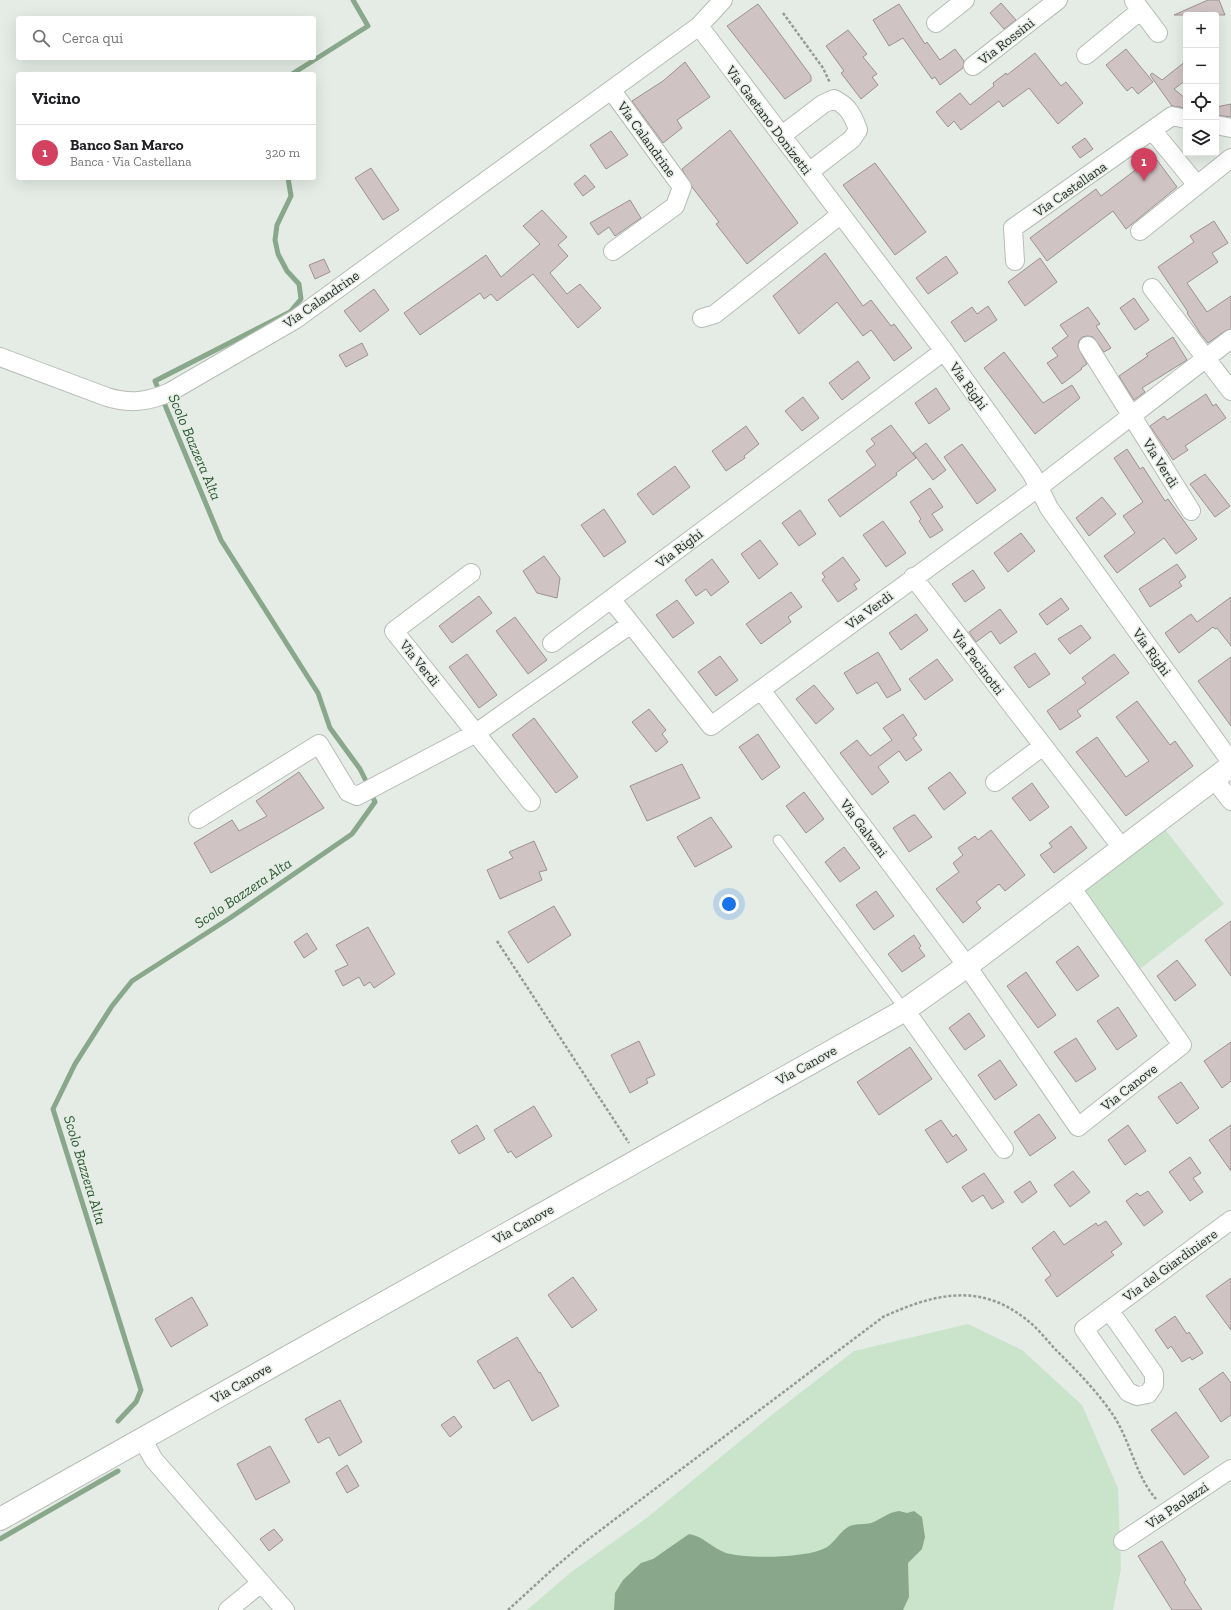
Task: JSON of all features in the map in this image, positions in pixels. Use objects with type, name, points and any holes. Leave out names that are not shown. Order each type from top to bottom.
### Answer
[{"type":"street","name":"Via Calandrine","points":[[0,357],[124,402],[153,399],[170,392],[296,319],[612,91],[698,26],[723,0]]},
{"type":"street","points":[[936,23],[965,0]]},
{"type":"street","name":"Via Rossini","points":[[973,66],[1058,0]]},
{"type":"street","points":[[1086,55],[1137,5],[1158,33]]},
{"type":"street","name":"Via Gaetano Donizetti","points":[[698,26],[944,351]]},
{"type":"street","name":"Via Calandrine","points":[[612,91],[682,187],[676,206],[613,251]]},
{"type":"street","points":[[781,136],[823,104],[834,98],[844,104],[854,116],[858,130],[852,139],[809,172]]},
{"type":"street","name":"Via Castellana","points":[[1015,260],[1013,228],[1172,116],[1183,118]]},
{"type":"street","points":[[1219,126],[1231,128]]},
{"type":"street","points":[[1152,130],[1197,185]]},
{"type":"street","points":[[1140,231],[1231,158]]},
{"type":"street","points":[[702,318],[715,314],[840,215]]},
{"type":"street","points":[[1152,288],[1231,391]]},
{"type":"street","name":"Via Verdi","points":[[611,599],[711,726],[1039,487],[1231,339]]},
{"type":"street","name":"Via Verdi","points":[[1088,346],[1191,511]]},
{"type":"street","name":"Via Righi","points":[[552,643],[944,351],[1032,474],[1049,508],[1231,762]]},
{"type":"street","name":"Via Verdi","points":[[471,573],[394,631],[531,802]]},
{"type":"street","name":"Via Pacinotti","points":[[914,577],[1122,848]]},
{"type":"street","points":[[198,819],[318,744],[348,792],[357,796],[476,733],[631,624]]},
{"type":"street","name":"Via Galvani","points":[[761,690],[967,966]]},
{"type":"street","points":[[995,782],[1043,746]]},
{"type":"street","name":"Via Canove","points":[[0,1519],[905,1010],[967,966],[1223,772],[1231,801]]},
{"type":"street","name":"Via Canove","points":[[967,966],[1078,1127],[1182,1046],[1070,887]]},
{"type":"street","points":[[905,1010],[1004,1149]]},
{"type":"street","name":"Via del Giardiniere","points":[[1109,1310],[1154,1374],[1154,1385],[1148,1394],[1137,1396],[1128,1392],[1084,1329],[1109,1310],[1231,1220]]},
{"type":"street","points":[[142,1439],[154,1460],[285,1610]]},
{"type":"street","name":"Via Paolazzi","points":[[1123,1541],[1231,1469]]},
{"type":"street","points":[[228,1610],[261,1583]]},
{"type":"lane","points":[[778,840],[905,1010]]},
{"type":"path","points":[[783,13],[822,68],[830,83],[831,100]]},
{"type":"path","points":[[497,941],[639,1159]]},
{"type":"path","points":[[508,1610],[586,1541],[883,1317],[913,1303],[954,1295],[987,1297],[1023,1316],[1076,1369],[1114,1417],[1131,1450],[1149,1491],[1168,1511]]},
{"type":"shaded area","points":[[1164,828],[1224,904],[1132,975],[1076,896]]},
{"type":"shaded area","points":[[968,1324],[1022,1350],[1082,1405],[1118,1488],[1121,1569],[1113,1610],[527,1610],[570,1573],[648,1517],[773,1414],[854,1351]]},
{"type":"shaded area","points":[[899,1511],[907,1513],[914,1511],[922,1517],[925,1537],[922,1549],[908,1563],[909,1597],[903,1610],[614,1610],[615,1593],[623,1580],[641,1563],[653,1559],[689,1534],[699,1537],[726,1553],[735,1555],[761,1557],[789,1556],[823,1549],[830,1545],[850,1526],[871,1523]]},
{"type":"building","points":[[1208,0],[1219,0],[1225,15],[1219,15],[1219,12],[1183,12],[1183,15],[1174,15]]},
{"type":"building","points":[[1001,3],[1016,20],[1004,29],[990,13]]},
{"type":"building","points":[[758,4],[811,76],[811,81],[785,99],[727,26]]},
{"type":"building","points":[[899,4],[925,44],[927,42],[940,60],[955,49],[964,61],[963,68],[940,85],[935,77],[932,79],[903,38],[889,46],[873,20]]},
{"type":"building","points":[[848,30],[867,54],[863,57],[877,74],[872,77],[878,85],[861,99],[841,73],[844,71],[826,46]]},
{"type":"building","points":[[1126,49],[1153,82],[1138,94],[1132,87],[1127,91],[1106,65]]},
{"type":"building","points":[[1035,53],[1061,86],[1066,82],[1083,103],[1058,124],[1029,88],[1003,107],[999,101],[961,130],[954,121],[948,127],[936,112],[960,93],[970,105],[994,86],[993,83],[1006,73],[1007,75]]},
{"type":"building","points":[[685,62],[710,97],[677,120],[682,128],[663,143],[632,101],[663,81]]},
{"type":"building","points":[[1183,63],[1183,82],[1174,89],[1183,96],[1183,108],[1172,106],[1150,75],[1152,73],[1162,80]]},
{"type":"building","points":[[1231,104],[1231,117],[1219,115],[1219,106]]},
{"type":"building","points":[[730,130],[798,223],[747,264],[716,224],[719,222],[692,187],[682,169]]},
{"type":"building","points":[[611,131],[628,155],[606,169],[590,145]]},
{"type":"building","points":[[1085,138],[1093,149],[1080,158],[1072,147]]},
{"type":"building","points":[[1154,156],[1177,187],[1126,229],[1113,211],[1047,261],[1030,238],[1096,189],[1101,196]]},
{"type":"building","points":[[875,163],[926,232],[895,255],[843,185]]},
{"type":"building","points":[[371,168],[399,210],[383,220],[355,178]]},
{"type":"building","points":[[585,175],[595,187],[583,196],[574,184]]},
{"type":"building","points":[[630,200],[641,218],[615,236],[609,227],[598,235],[590,223]]},
{"type":"building","points":[[542,210],[567,237],[558,245],[568,256],[550,273],[567,294],[580,284],[601,308],[578,328],[533,274],[497,301],[491,294],[484,299],[480,293],[420,335],[404,313],[486,255],[501,277],[540,244],[523,226]]},
{"type":"building","points":[[1214,221],[1228,243],[1212,253],[1218,262],[1187,283],[1207,312],[1231,296],[1231,329],[1225,331],[1208,343],[1158,267],[1194,242],[1190,236]]},
{"type":"building","points":[[825,253],[863,306],[871,300],[891,326],[894,324],[912,348],[894,361],[871,330],[863,336],[837,302],[799,334],[773,296]]},
{"type":"building","points":[[946,256],[958,273],[928,294],[916,278]]},
{"type":"building","points":[[1040,258],[1057,282],[1025,306],[1008,282]]},
{"type":"building","points":[[324,259],[330,272],[315,279],[309,265]]},
{"type":"building","points":[[374,289],[389,310],[360,332],[344,311]]},
{"type":"building","points":[[1134,298],[1149,320],[1135,330],[1120,308]]},
{"type":"building","points":[[988,306],[997,320],[965,342],[951,322],[972,307],[977,314]]},
{"type":"building","points":[[1088,307],[1100,324],[1096,326],[1111,348],[1104,352],[1093,337],[1082,337],[1079,341],[1078,347],[1087,364],[1062,384],[1047,363],[1058,356],[1052,348],[1068,336],[1060,325]]},
{"type":"building","points":[[1173,337],[1187,360],[1142,388],[1145,392],[1134,400],[1119,376],[1148,356],[1146,354]]},
{"type":"building","points":[[362,343],[368,355],[346,367],[339,355]]},
{"type":"building","points":[[1004,352],[1043,403],[1072,385],[1080,398],[1035,434],[984,368]]},
{"type":"building","points":[[858,361],[870,378],[842,400],[829,383]]},
{"type":"building","points":[[936,388],[950,409],[929,424],[915,403]]},
{"type":"building","points":[[1206,394],[1213,406],[1216,404],[1226,418],[1185,446],[1188,450],[1173,460],[1150,426],[1164,416],[1167,420]]},
{"type":"building","points":[[803,397],[819,418],[802,431],[785,411]]},
{"type":"building","points":[[891,425],[916,458],[896,473],[897,475],[840,517],[828,500],[876,465],[866,451],[875,444],[871,439]]},
{"type":"building","points":[[746,426],[759,444],[744,456],[745,458],[726,471],[712,451]]},
{"type":"building","points":[[926,443],[946,470],[933,480],[913,453]]},
{"type":"building","points":[[962,444],[996,490],[977,504],[944,457]]},
{"type":"building","points":[[1127,449],[1140,469],[1143,467],[1165,501],[1168,499],[1197,539],[1176,554],[1164,538],[1117,573],[1104,556],[1135,533],[1123,516],[1143,502],[1114,458]]},
{"type":"building","points":[[675,466],[690,487],[653,515],[637,494]]},
{"type":"building","points":[[1205,474],[1230,506],[1215,517],[1190,484]]},
{"type":"building","points":[[930,488],[943,507],[932,514],[943,530],[930,538],[919,521],[921,519],[910,502]]},
{"type":"building","points":[[1102,497],[1116,514],[1089,536],[1076,518]]},
{"type":"building","points":[[604,509],[626,542],[604,557],[581,525]]},
{"type":"building","points":[[800,510],[816,534],[799,546],[782,523]]},
{"type":"building","points":[[883,521],[906,553],[886,567],[863,535]]},
{"type":"building","points":[[1021,533],[1035,551],[1008,572],[994,553]]},
{"type":"building","points":[[760,540],[778,564],[759,579],[741,554]]},
{"type":"building","points":[[544,556],[560,578],[557,598],[537,593],[523,571]]},
{"type":"building","points":[[843,557],[860,580],[854,584],[857,589],[838,602],[822,580],[825,577],[822,573]]},
{"type":"building","points":[[712,559],[729,582],[711,596],[706,589],[696,596],[685,580]]},
{"type":"building","points":[[1177,564],[1186,577],[1179,582],[1182,586],[1150,607],[1139,589]]},
{"type":"building","points":[[973,570],[985,588],[965,602],[952,584]]},
{"type":"building","points":[[791,592],[802,607],[788,617],[791,622],[761,644],[746,624]]},
{"type":"building","points":[[479,596],[492,613],[452,643],[439,626]]},
{"type":"building","points":[[1231,597],[1231,646],[1217,628],[1215,629],[1213,627],[1179,653],[1165,633],[1191,614],[1197,622]]},
{"type":"building","points":[[1061,598],[1069,609],[1047,625],[1039,614]]},
{"type":"building","points":[[677,600],[694,623],[673,638],[656,615]]},
{"type":"building","points":[[1000,609],[1017,632],[1000,644],[991,631],[976,642],[969,632]]},
{"type":"building","points":[[916,614],[928,630],[901,650],[889,633]]},
{"type":"building","points":[[515,617],[547,660],[528,674],[496,631]]},
{"type":"building","points":[[1081,625],[1091,638],[1070,654],[1058,639]]},
{"type":"building","points":[[878,652],[901,690],[887,698],[877,682],[857,694],[844,673]]},
{"type":"building","points":[[1035,653],[1050,674],[1029,688],[1014,667]]},
{"type":"building","points":[[467,654],[497,695],[479,708],[449,667]]},
{"type":"building","points":[[1114,654],[1129,673],[1077,711],[1081,716],[1060,730],[1047,711],[1086,683],[1082,678]]},
{"type":"building","points":[[720,656],[738,680],[716,696],[698,672]]},
{"type":"building","points":[[1231,657],[1231,726],[1198,681]]},
{"type":"building","points":[[937,659],[953,680],[925,700],[909,679]]},
{"type":"building","points":[[814,685],[834,709],[816,724],[796,699]]},
{"type":"building","points":[[1137,701],[1170,745],[1175,741],[1193,766],[1126,816],[1076,752],[1097,737],[1126,777],[1149,761],[1116,717]]},
{"type":"building","points":[[649,709],[666,730],[662,734],[668,742],[656,752],[632,722]]},
{"type":"building","points":[[903,714],[917,735],[913,738],[922,750],[906,761],[899,751],[878,767],[889,782],[872,795],[840,753],[857,740],[870,756],[892,740],[883,728]]},
{"type":"building","points":[[534,718],[578,777],[556,793],[512,735]]},
{"type":"building","points":[[758,734],[780,767],[762,780],[739,747]]},
{"type":"building","points":[[682,764],[700,798],[647,821],[630,786]]},
{"type":"building","points":[[299,772],[324,808],[211,873],[194,843],[232,820],[239,831],[267,816],[256,801]]},
{"type":"building","points":[[950,772],[966,793],[944,810],[928,788]]},
{"type":"building","points":[[1032,783],[1049,807],[1030,821],[1012,798]]},
{"type":"building","points":[[804,792],[824,819],[806,833],[786,806]]},
{"type":"building","points":[[915,815],[932,837],[909,852],[893,828]]},
{"type":"building","points":[[711,817],[732,847],[695,867],[677,837]]},
{"type":"building","points":[[1071,826],[1087,848],[1054,873],[1040,855],[1052,847],[1049,843]]},
{"type":"building","points":[[991,830],[1025,875],[1005,891],[999,884],[976,902],[981,908],[963,923],[936,889],[959,872],[953,863],[963,855],[958,848],[975,836],[978,840]]},
{"type":"building","points":[[534,841],[547,870],[539,872],[542,880],[500,899],[487,870],[513,858],[509,852]]},
{"type":"building","points":[[844,847],[860,868],[840,882],[825,862]]},
{"type":"building","points":[[876,891],[894,916],[874,930],[856,905]]},
{"type":"building","points":[[554,906],[571,935],[528,963],[508,932]]},
{"type":"building","points":[[1231,921],[1231,976],[1205,940]]},
{"type":"building","points":[[368,927],[395,974],[374,988],[370,982],[364,986],[359,977],[343,986],[335,971],[348,965],[336,945]]},
{"type":"building","points":[[307,933],[317,949],[304,958],[294,942]]},
{"type":"building","points":[[914,935],[921,946],[919,948],[925,956],[902,972],[888,954]]},
{"type":"building","points":[[1078,946],[1099,976],[1077,991],[1056,962]]},
{"type":"building","points":[[1177,960],[1196,985],[1175,1001],[1157,976]]},
{"type":"building","points":[[1026,972],[1056,1015],[1038,1028],[1007,986]]},
{"type":"building","points":[[1118,1007],[1137,1036],[1117,1050],[1097,1021]]},
{"type":"building","points":[[969,1013],[985,1036],[965,1050],[949,1028]]},
{"type":"building","points":[[1076,1038],[1096,1069],[1076,1082],[1054,1052]]},
{"type":"building","points":[[639,1041],[655,1075],[646,1079],[648,1083],[630,1093],[611,1055]]},
{"type":"building","points":[[1231,1042],[1231,1081],[1222,1088],[1204,1061]]},
{"type":"building","points":[[910,1047],[932,1079],[879,1115],[857,1082]]},
{"type":"building","points":[[1000,1060],[1017,1085],[995,1100],[978,1075]]},
{"type":"building","points":[[1181,1082],[1199,1108],[1177,1124],[1158,1097]]},
{"type":"building","points":[[534,1106],[552,1136],[516,1158],[511,1151],[508,1153],[494,1130]]},
{"type":"building","points":[[1039,1114],[1056,1138],[1030,1156],[1014,1132]]},
{"type":"building","points":[[941,1120],[953,1137],[956,1134],[967,1150],[947,1163],[925,1130]]},
{"type":"building","points":[[477,1125],[485,1139],[459,1154],[451,1141]]},
{"type":"building","points":[[1128,1125],[1146,1151],[1125,1165],[1108,1140]]},
{"type":"building","points":[[1231,1125],[1231,1171],[1209,1140]]},
{"type":"building","points":[[1190,1157],[1201,1173],[1193,1178],[1203,1192],[1190,1201],[1169,1172]]},
{"type":"building","points":[[1073,1171],[1090,1192],[1070,1207],[1054,1185]]},
{"type":"building","points":[[984,1173],[1004,1202],[992,1209],[983,1195],[972,1202],[962,1187]]},
{"type":"building","points":[[1030,1181],[1037,1192],[1022,1203],[1014,1192]]},
{"type":"building","points":[[1148,1191],[1163,1212],[1144,1226],[1126,1201],[1137,1193],[1140,1196]]},
{"type":"building","points":[[1106,1221],[1122,1244],[1111,1252],[1114,1255],[1057,1297],[1045,1280],[1051,1275],[1032,1248],[1054,1231],[1064,1245],[1096,1223],[1098,1226]]},
{"type":"building","points":[[573,1277],[597,1310],[572,1328],[548,1295]]},
{"type":"building","points":[[1231,1278],[1231,1330],[1206,1296]]},
{"type":"building","points":[[192,1297],[208,1325],[171,1347],[155,1319]]},
{"type":"building","points":[[1175,1316],[1187,1334],[1189,1332],[1203,1353],[1192,1360],[1190,1357],[1182,1362],[1171,1346],[1168,1349],[1155,1330]]},
{"type":"building","points":[[517,1337],[539,1373],[540,1372],[559,1406],[532,1421],[509,1380],[494,1389],[477,1361]]},
{"type":"building","points":[[1223,1372],[1231,1383],[1231,1415],[1221,1422],[1199,1389]]},
{"type":"building","points":[[340,1400],[362,1442],[339,1456],[329,1437],[318,1443],[305,1419]]},
{"type":"building","points":[[1176,1412],[1209,1457],[1184,1475],[1151,1430]]},
{"type":"building","points":[[454,1416],[462,1427],[450,1437],[441,1425]]},
{"type":"building","points":[[270,1446],[290,1482],[256,1500],[237,1464]]},
{"type":"building","points":[[347,1465],[359,1486],[347,1493],[336,1473]]},
{"type":"building","points":[[274,1529],[283,1540],[269,1551],[260,1539]]},
{"type":"building","points":[[1162,1541],[1186,1580],[1184,1582],[1202,1610],[1172,1610],[1138,1556]]},
{"type":"waterway","name":"Scolo Bazzera Alta","points":[[316,59],[368,26],[353,0]]},
{"type":"waterway","name":"Scolo Bazzera Alta","points":[[295,72],[314,60]]},
{"type":"waterway","name":"Scolo Bazzera Alta","points":[[288,180],[291,196],[277,225],[275,240],[278,254],[287,271],[299,284],[301,299],[290,312],[155,381],[221,540],[318,693],[330,728],[360,769],[365,779]]},
{"type":"waterway","name":"Scolo Bazzera Alta","points":[[118,1421],[136,1402],[141,1390],[53,1109],[75,1064],[112,1006],[132,981],[230,918],[352,834],[375,802],[372,795]]},
{"type":"waterway","name":"Scolo Bazzera Alta","points":[[0,1539],[118,1471]]},
{"type":"place","name":"Banco San Marco","points":[[1144,181]]}]
